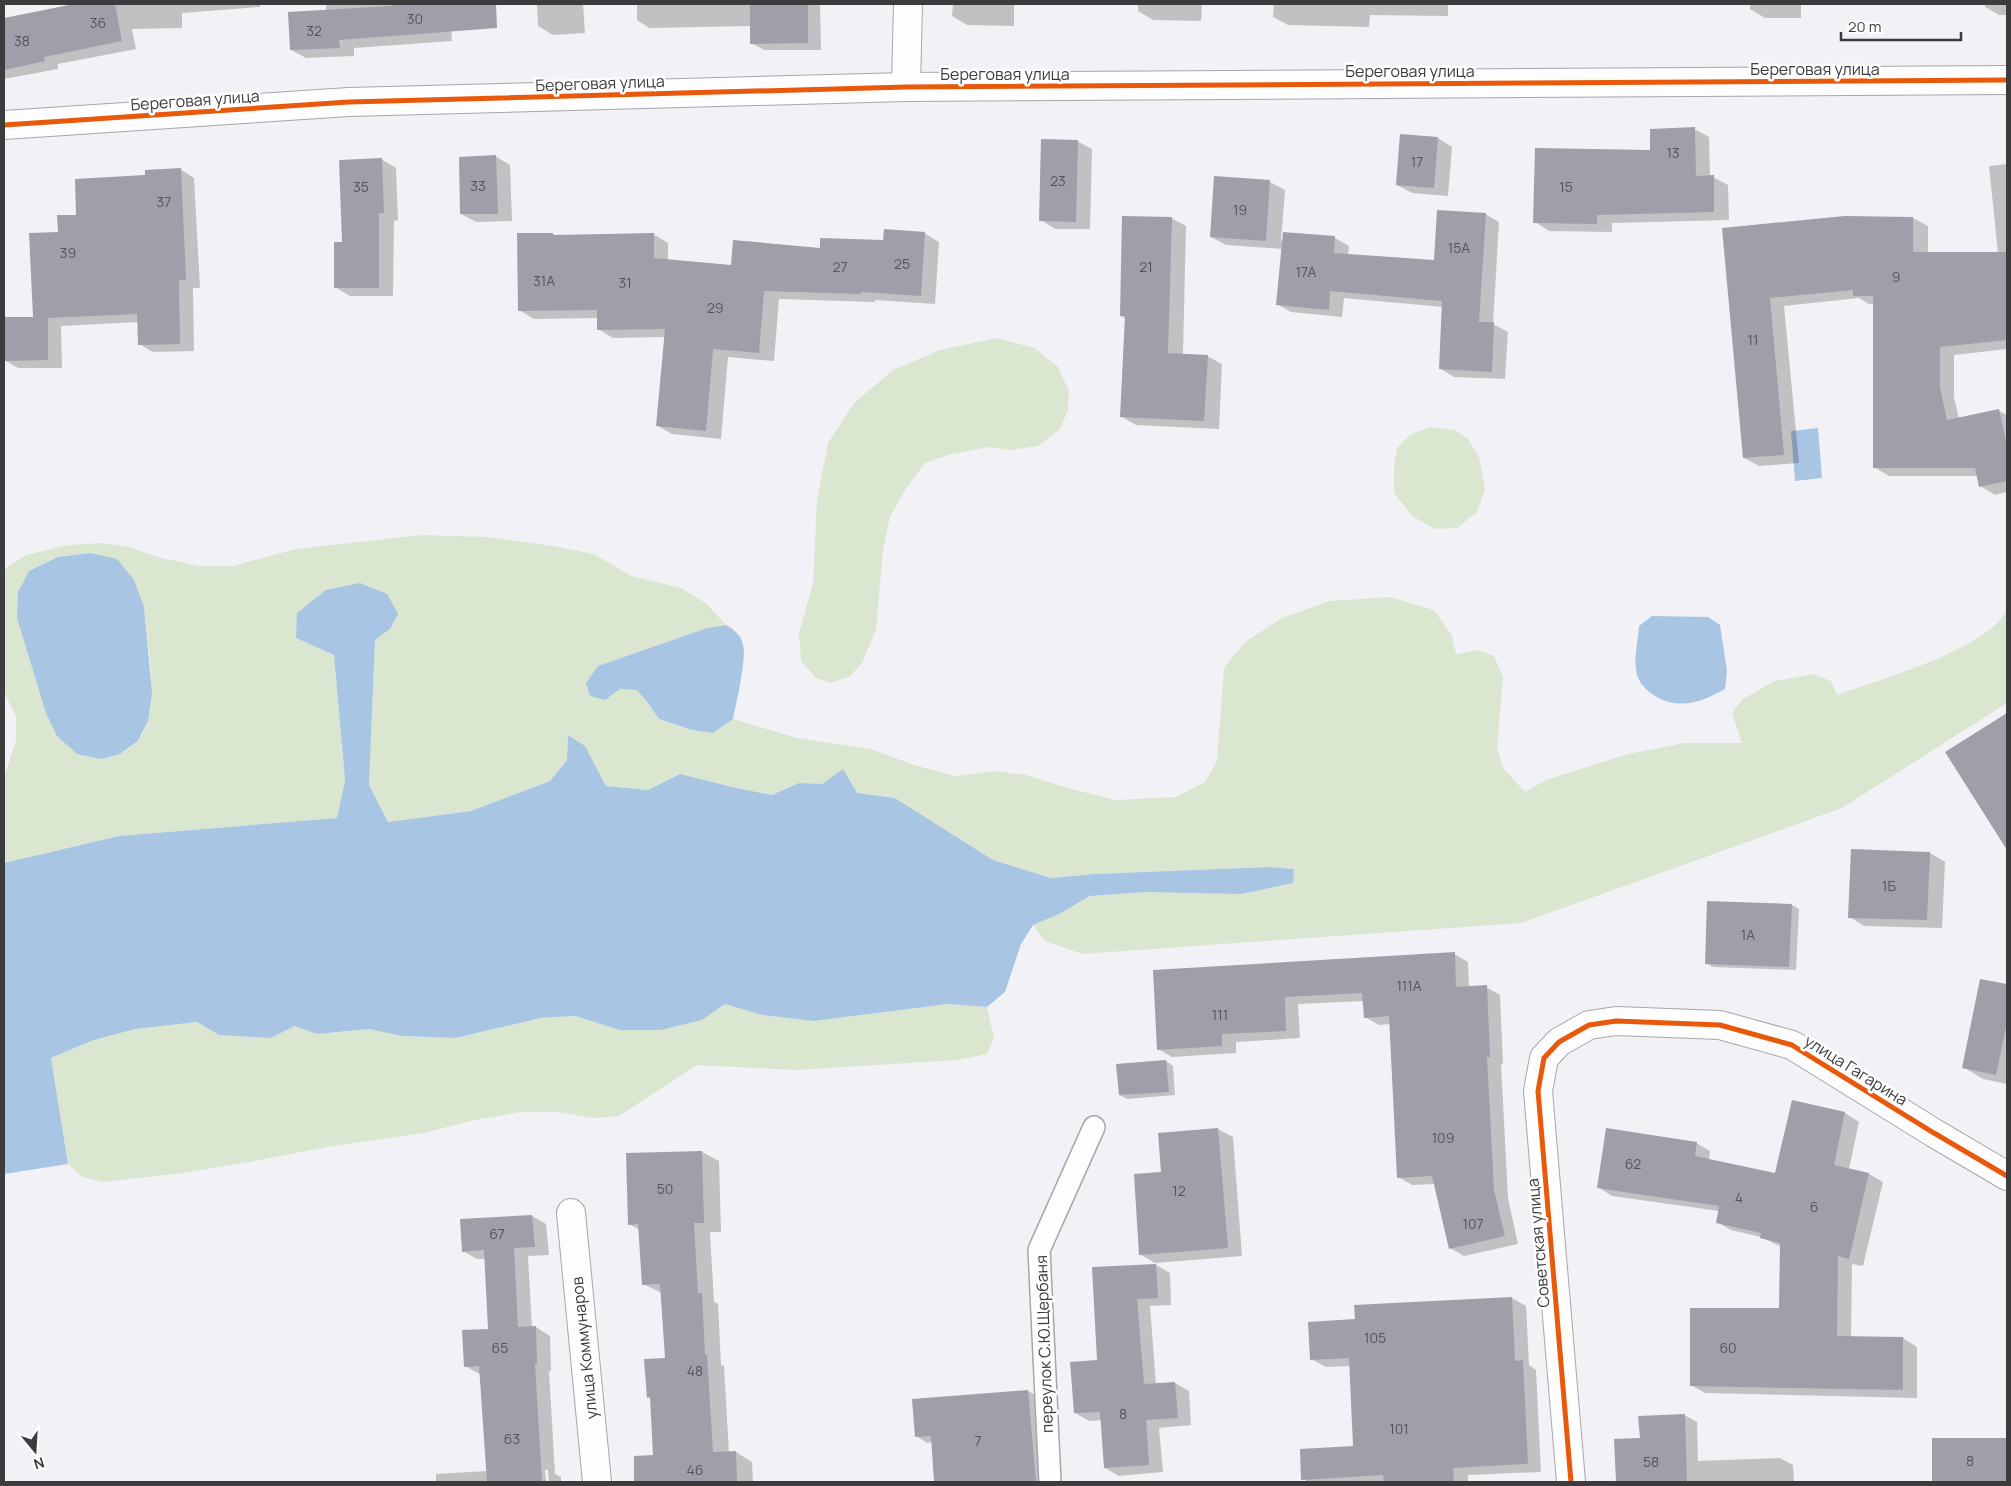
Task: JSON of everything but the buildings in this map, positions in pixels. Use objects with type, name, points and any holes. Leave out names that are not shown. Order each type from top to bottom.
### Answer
[{"type":"street","points":[[906,87],[908,4]]},
{"type":"street","name":"Береговая улица","points":[[4,125],[349,102],[906,87],[2007,80]]},
{"type":"street","name":"улица Гагарина","points":[[1589,1026],[1616,1021],[1720,1025],[1792,1045],[1934,1134],[2007,1176]]},
{"type":"street","name":"Советская улица","points":[[1571,1482],[1538,1091],[1544,1058],[1559,1042],[1589,1026]]},
{"type":"street","name":"улица Коммунаров","points":[[570,1213],[597,1482]]},
{"type":"lane","name":"переулок С.Ю.Щербаня","points":[[1050,1482],[1039,1250],[1094,1127]]},
{"type":"green space","points":[[996,338],[1035,348],[1058,367],[1069,391],[1068,410],[1060,429],[1038,446],[1010,450],[990,447],[951,454],[925,463],[905,490],[890,517],[883,550],[876,630],[862,663],[849,677],[830,683],[816,678],[801,661],[799,634],[813,583],[817,501],[828,443],[854,403],[893,370],[940,350]]},
{"type":"green space","points":[[1431,427],[1455,430],[1468,439],[1479,457],[1485,489],[1477,512],[1457,528],[1435,529],[1412,516],[1394,493],[1394,468],[1397,448],[1411,434]]},
{"type":"green space","points":[[422,535],[485,537],[547,545],[594,554],[631,576],[681,588],[707,604],[726,625],[707,628],[598,666],[605,700],[620,689],[637,690],[659,719],[692,730],[713,733],[733,719],[797,738],[871,749],[914,765],[955,776],[995,771],[1026,775],[1116,800],[1176,797],[1205,782],[1217,761],[1224,668],[1245,642],[1282,618],[1330,601],[1390,597],[1434,610],[1452,636],[1456,654],[1478,650],[1494,656],[1503,677],[1497,747],[1503,768],[1525,792],[1546,780],[1628,754],[1684,743],[1742,743],[1732,713],[1743,699],[1775,681],[1813,674],[1831,681],[1837,695],[1904,672],[1954,651],[1994,626],[2007,611],[2007,703],[1842,808],[1521,923],[1082,954],[1045,941],[1033,925],[1059,914],[1090,896],[1146,892],[1294,869],[1270,867],[1095,874],[1051,878],[993,860],[895,798],[856,793],[822,784],[799,783],[772,795],[680,774],[648,790],[606,786],[585,746],[568,735],[567,760],[550,781],[471,811],[388,822],[369,785],[375,640],[390,629],[296,638],[334,655],[345,780],[337,818],[119,836],[4,863],[4,778],[16,740],[16,716],[4,693],[4,569],[26,555],[68,545],[102,543],[129,547],[161,558],[200,566],[233,566],[296,549]],"holes":[[[90,553],[144,607],[151,676],[149,712],[146,727],[139,740],[120,754],[29,571],[58,557]]]},
{"type":"green space","points":[[725,1004],[762,1015],[814,1021],[948,1004],[987,1007],[994,1038],[987,1054],[957,1060],[796,1070],[697,1065],[619,1116],[595,1118],[558,1112],[521,1112],[470,1121],[424,1133],[327,1147],[183,1173],[103,1182],[82,1177],[68,1164],[51,1058],[91,1041],[135,1029],[197,1022],[219,1035],[271,1038],[295,1026],[317,1034],[369,1029],[402,1036],[455,1038],[541,1018],[575,1016],[620,1030],[702,1020]]},
{"type":"water","points":[[1818,428],[1822,478],[1795,481],[1791,431]]},
{"type":"water","points":[[90,553],[117,559],[134,580],[144,607],[152,693],[148,721],[138,741],[120,754],[101,759],[77,754],[57,736],[46,713],[17,618],[18,592],[29,571],[58,557]]},
{"type":"water","points":[[360,583],[387,594],[398,614],[390,629],[375,640],[369,785],[388,822],[471,811],[550,781],[567,760],[568,735],[585,746],[606,786],[648,790],[680,774],[772,795],[799,783],[822,784],[843,769],[857,793],[895,798],[993,860],[1051,878],[1095,874],[1270,867],[1294,869],[1293,883],[1241,894],[1146,892],[1090,896],[1059,914],[1033,925],[1021,944],[1005,992],[987,1007],[948,1004],[814,1021],[762,1015],[725,1004],[702,1020],[661,1030],[620,1030],[575,1016],[541,1018],[455,1038],[402,1036],[369,1029],[317,1034],[295,1026],[271,1038],[219,1035],[197,1022],[135,1029],[91,1041],[51,1058],[68,1164],[4,1174],[4,863],[119,836],[337,818],[345,780],[334,655],[296,638],[297,613],[326,590]]},
{"type":"water","points":[[1652,616],[1708,617],[1720,625],[1727,671],[1725,689],[1698,701],[1679,704],[1661,699],[1641,684],[1636,664],[1639,626]]},
{"type":"water","points":[[726,625],[741,638],[744,651],[742,670],[733,719],[713,733],[692,730],[659,719],[637,690],[620,689],[605,700],[590,696],[586,683],[598,666],[707,628]]},
{"type":"cycle path","points":[[4,125],[349,102],[906,87],[2007,80]]},
{"type":"cycle path","points":[[1571,1482],[1538,1091],[1544,1058],[1559,1042],[1589,1025],[1616,1021],[1720,1025],[1792,1045],[2007,1176]]}]
